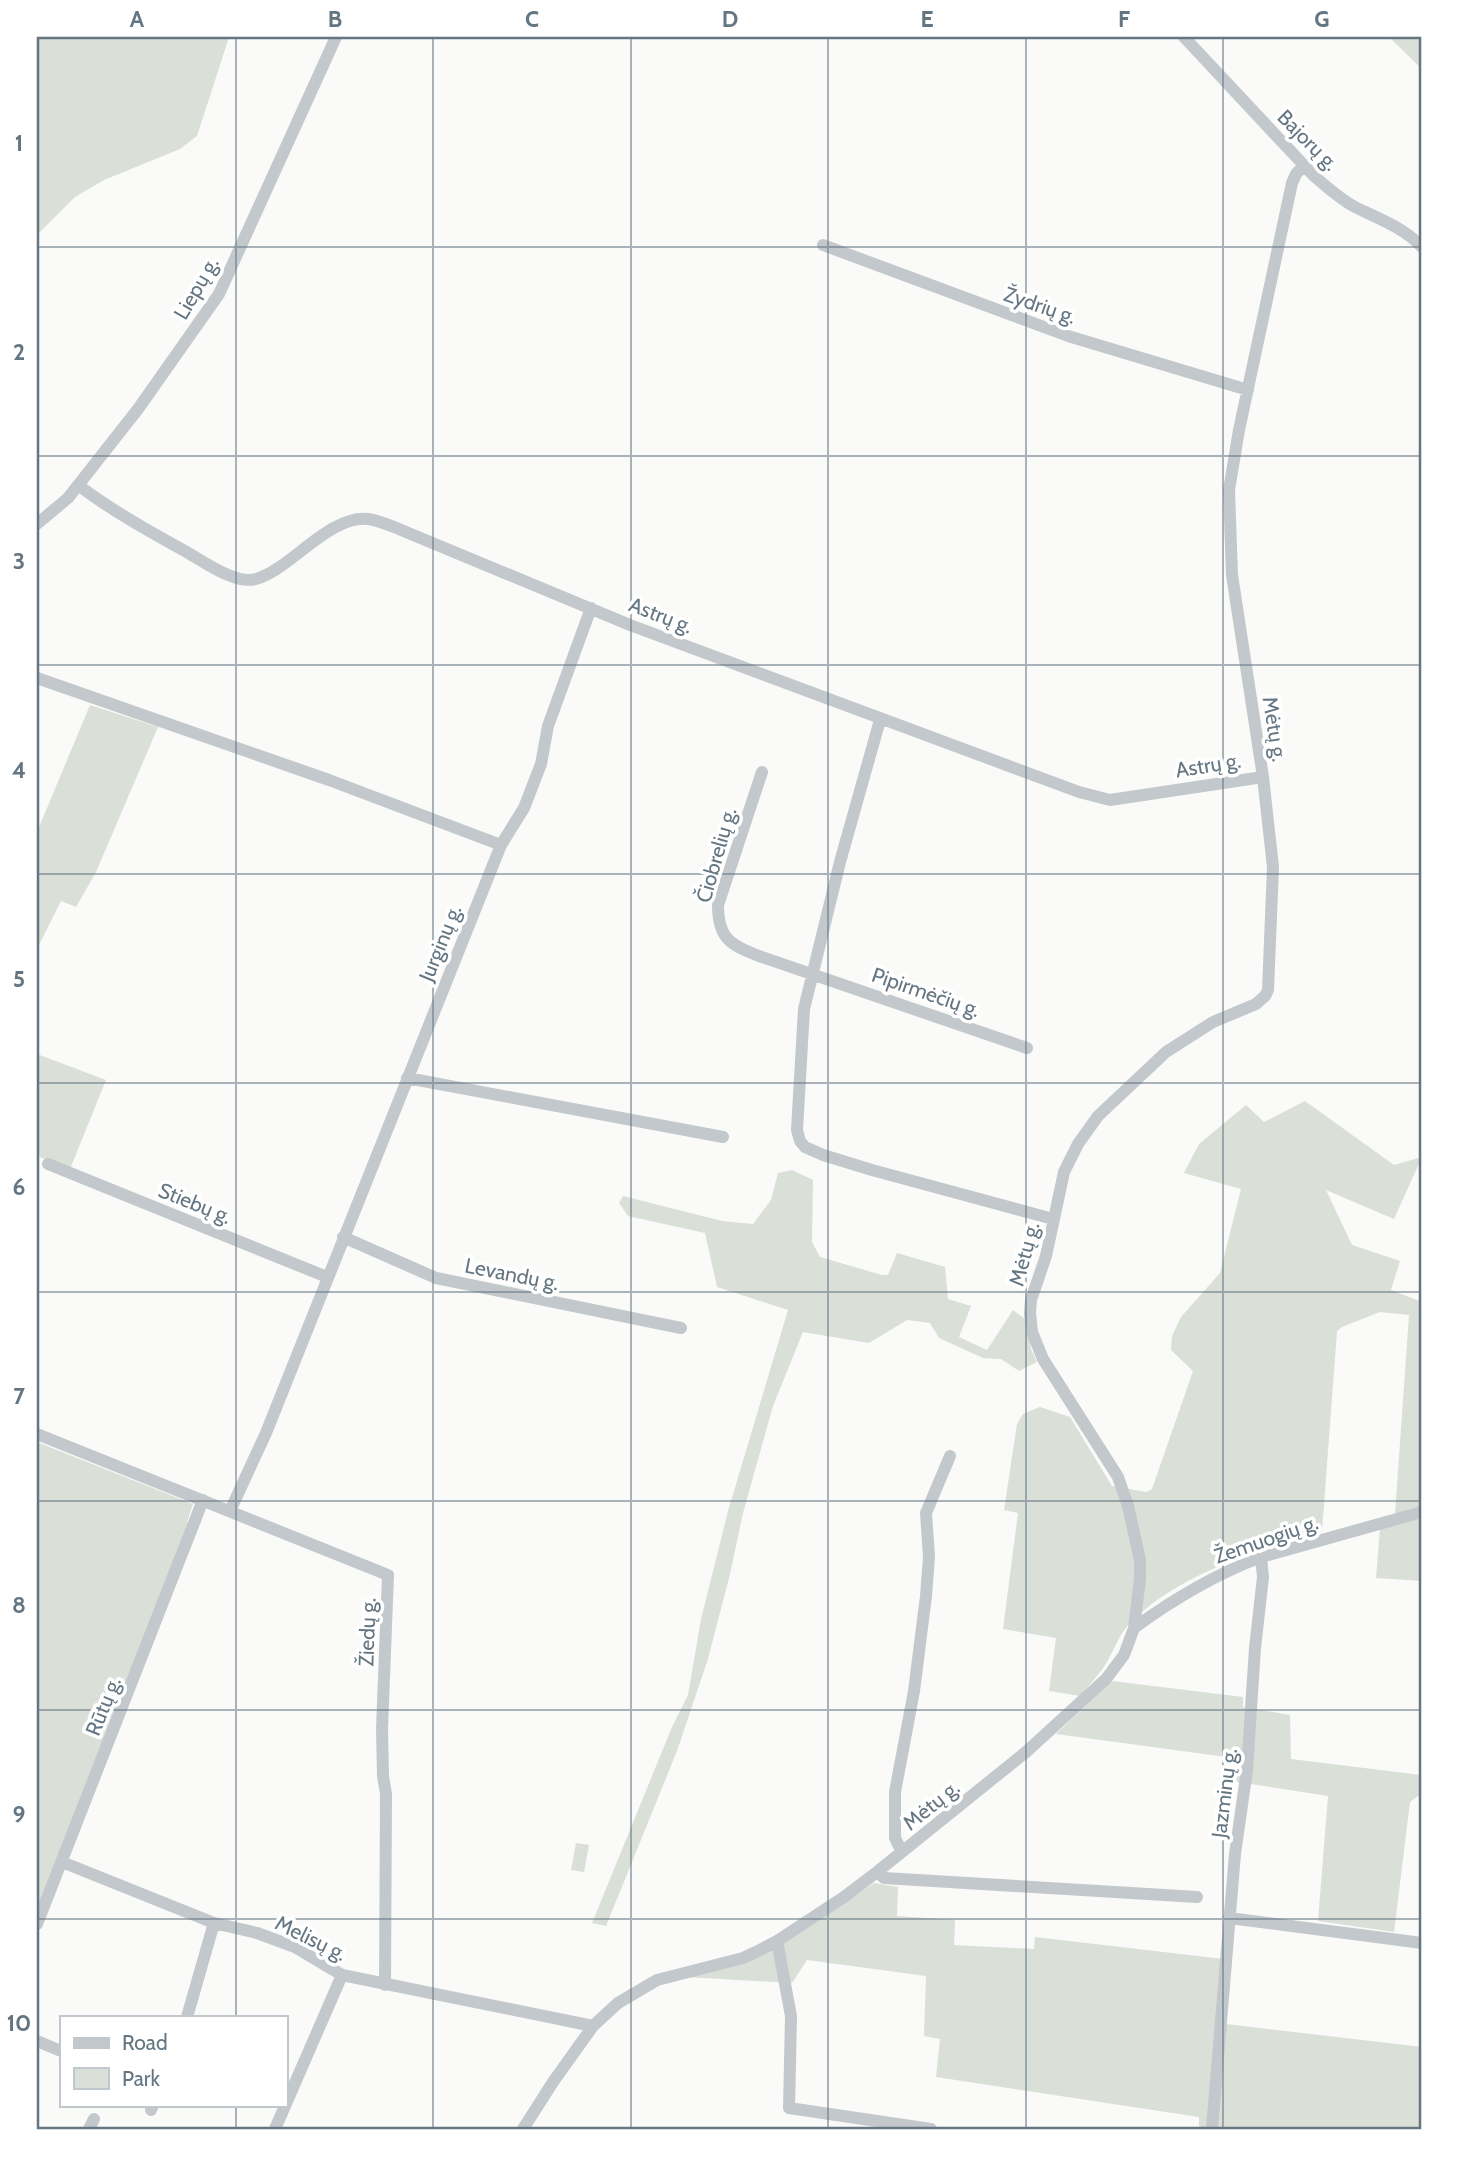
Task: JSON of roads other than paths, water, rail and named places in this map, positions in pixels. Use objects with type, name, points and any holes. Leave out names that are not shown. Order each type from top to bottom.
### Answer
[{"type":"street","name":"Liepų g.","points":[[37,524],[68,498],[138,409],[219,294],[336,37]]},
{"type":"street","name":"Bajorų g.","points":[[1184,37],[1304,165],[1338,195],[1354,206],[1390,222],[1413,237],[1422,247]]},
{"type":"street","name":"Mėtų g.","points":[[523,2129],[593,2026],[618,2003],[657,1980],[743,1958],[778,1941],[877,1872],[1026,1752],[1106,1679],[1124,1655],[1134,1628],[1139,1600],[1140,1560],[1128,1506],[1118,1477],[1042,1359],[1032,1332],[1031,1300],[1046,1256],[1065,1172],[1078,1144],[1098,1116],[1166,1052],[1213,1022],[1256,1004],[1268,990],[1273,867],[1263,777],[1235,601],[1229,531],[1229,491],[1292,183],[1304,165]]},
{"type":"street","name":"Žydrių g.","points":[[823,245],[1068,336],[1248,390]]},
{"type":"street","name":"Astrų g.","points":[[78,485],[100,502],[172,544],[216,569],[241,579],[255,579],[270,573],[316,540],[347,523],[367,519],[394,527],[591,608],[880,720],[1045,781],[1110,800],[1263,777]]},
{"type":"street","name":"Jurginų g.","points":[[230,1511],[266,1433],[500,845],[524,808],[541,764],[548,726],[591,608]]},
{"type":"street","points":[[37,678],[328,780],[500,845]]},
{"type":"street","points":[[880,720],[837,875],[804,1009],[797,1130],[800,1141],[805,1147],[872,1170],[1054,1219]]},
{"type":"street","name":"Čiobrelių g.","points":[[762,772],[718,905],[719,923],[727,940],[735,947],[812,974]]},
{"type":"street","name":"Pipirmėčių g.","points":[[812,974],[1027,1048]]},
{"type":"street","points":[[407,1078],[723,1137]]},
{"type":"street","name":"Stiebų g.","points":[[48,1164],[327,1277]]},
{"type":"street","name":"Levandų g.","points":[[343,1237],[436,1278],[681,1328]]},
{"type":"street","name":"Žiedų g.","points":[[37,1434],[388,1574],[382,1729],[386,1794],[385,1984]]},
{"type":"street","points":[[902,1852],[895,1838],[895,1791],[912,1703],[926,1596],[929,1557],[926,1513],[950,1456]]},
{"type":"street","name":"Rūtų g.","points":[[37,1924],[203,1500]]},
{"type":"street","name":"Žemuogių g.","points":[[1134,1628],[1171,1600],[1196,1586],[1261,1557],[1422,1511]]},
{"type":"street","name":"Jazminų g.","points":[[1212,2129],[1229,1918],[1247,1770],[1255,1648],[1263,1577],[1261,1557]]},
{"type":"street","name":"Melisų g.","points":[[62,1862],[214,1923],[257,1933],[295,1947],[342,1975],[593,2026]]},
{"type":"street","points":[[877,1872],[884,1878],[1198,1897]]},
{"type":"street","points":[[1229,1918],[1422,1942]]},
{"type":"street","points":[[187,2016],[214,1923]]},
{"type":"street","points":[[778,1941],[791,2016],[789,2108],[931,2129]]},
{"type":"street","points":[[287,2101],[342,1975]]},
{"type":"street","points":[[37,2041],[60,2051]]},
{"type":"street","points":[[275,2129],[285,2106]]}]
